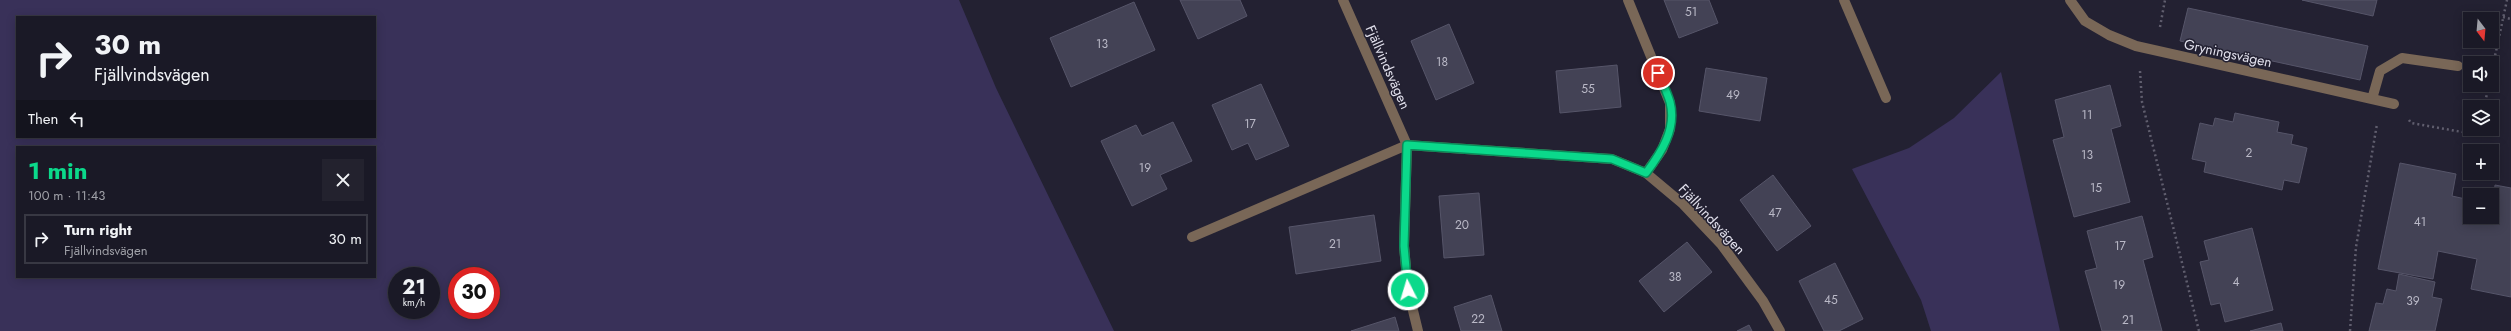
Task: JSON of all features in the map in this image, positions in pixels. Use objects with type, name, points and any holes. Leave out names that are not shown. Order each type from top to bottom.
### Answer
[{"type":"street","name":"Fjällvindsvägen","points":[[1343,0],[1407,145],[1404,246],[1408,290],[1418,331]]},
{"type":"street","points":[[1628,0],[1670,103],[1670,129],[1662,150],[1646,173]]},
{"type":"street","points":[[1844,0],[1886,98]]},
{"type":"street","name":"Gryningsvägen","points":[[2070,0],[2085,21],[2109,35],[2136,46],[2394,104]]},
{"type":"street","points":[[2372,99],[2380,71],[2402,58],[2458,66]]},
{"type":"street","name":"Fjällvindsvägen","points":[[1407,145],[1612,159],[1646,173],[1683,204],[1721,244],[1763,301],[1780,331]]},
{"type":"street","points":[[1192,237],[1407,145]]},
{"type":"path","points":[[2495,56],[2507,0]]},
{"type":"path","points":[[2503,16],[2511,19]]},
{"type":"path","points":[[2145,72],[2139,71],[2142,102],[2199,331]]},
{"type":"path","points":[[2394,104],[2411,123],[2463,132]]},
{"type":"path","points":[[2350,331],[2356,247],[2378,120]]},
{"type":"shaded area","points":[[0,0],[959,0],[996,88],[1114,331],[0,331]]},
{"type":"shaded area","points":[[2001,72],[2060,331],[1931,331],[1921,300],[1852,169],[1909,148],[1954,118]]},
{"type":"building","points":[[1180,0],[1240,0],[1247,16],[1198,39]]},
{"type":"building","points":[[1664,0],[1709,0],[1718,23],[1679,38]]},
{"type":"building","points":[[2302,0],[2377,0],[2373,16]]},
{"type":"building","points":[[1134,2],[1155,50],[1071,87],[1050,38]]},
{"type":"building","points":[[2188,8],[2368,46],[2360,80],[2180,41]]},
{"type":"building","points":[[1449,24],[1474,83],[1436,100],[1411,41]]},
{"type":"building","points":[[1617,65],[1621,107],[1560,113],[1556,71]]},
{"type":"building","points":[[1706,68],[1767,78],[1760,121],[1699,111]]},
{"type":"building","points":[[1261,84],[1289,146],[1256,160],[1248,143],[1232,150],[1212,105]]},
{"type":"building","points":[[2110,85],[2121,126],[2111,129],[2130,202],[2074,217],[2053,140],[2064,137],[2055,100]]},
{"type":"building","points":[[2235,113],[2279,122],[2277,132],[2293,135],[2291,144],[2307,148],[2299,183],[2284,180],[2282,190],[2204,172],[2206,162],[2192,159],[2200,123],[2213,126],[2215,118],[2233,122]]},
{"type":"building","points":[[1173,122],[1192,161],[1160,175],[1167,189],[1132,206],[1101,141],[1136,125],[1142,136]]},
{"type":"building","points":[[2400,163],[2456,174],[2452,196],[2463,198],[2463,224],[2499,224],[2499,188],[2495,188],[2495,185],[2511,188],[2511,297],[2471,289],[2477,259],[2438,251],[2433,279],[2378,269]]},
{"type":"building","points":[[1773,175],[1811,226],[1777,251],[1740,200]]},
{"type":"building","points":[[1479,193],[1484,255],[1444,258],[1439,196]]},
{"type":"building","points":[[1374,215],[1381,261],[1296,274],[1289,227]]},
{"type":"building","points":[[2142,216],[2153,257],[2143,260],[2162,331],[2102,331],[2085,271],[2097,268],[2087,231]]},
{"type":"building","points":[[2252,228],[2273,310],[2225,322],[2220,303],[2211,305],[2200,262],[2209,260],[2204,241]]},
{"type":"building","points":[[1687,242],[1712,272],[1664,312],[1639,281]]},
{"type":"building","points":[[1835,263],[1863,319],[1839,331],[1824,331],[1799,281]]},
{"type":"building","points":[[2399,274],[2435,282],[2432,297],[2442,299],[2435,331],[2369,331],[2376,303],[2383,304],[2387,289],[2396,291]]},
{"type":"building","points":[[1491,295],[1502,331],[1461,331],[1454,307]]},
{"type":"building","points":[[1395,317],[1399,331],[1351,331]]},
{"type":"building","points":[[2281,323],[2283,331],[2250,331]]},
{"type":"building","points":[[1749,325],[1752,331],[1737,331]]},
{"type":"route","points":[[1408,290],[1404,246],[1404,202],[1407,145],[1612,159],[1646,173],[1662,150],[1670,129],[1670,103],[1658,73]]}]
